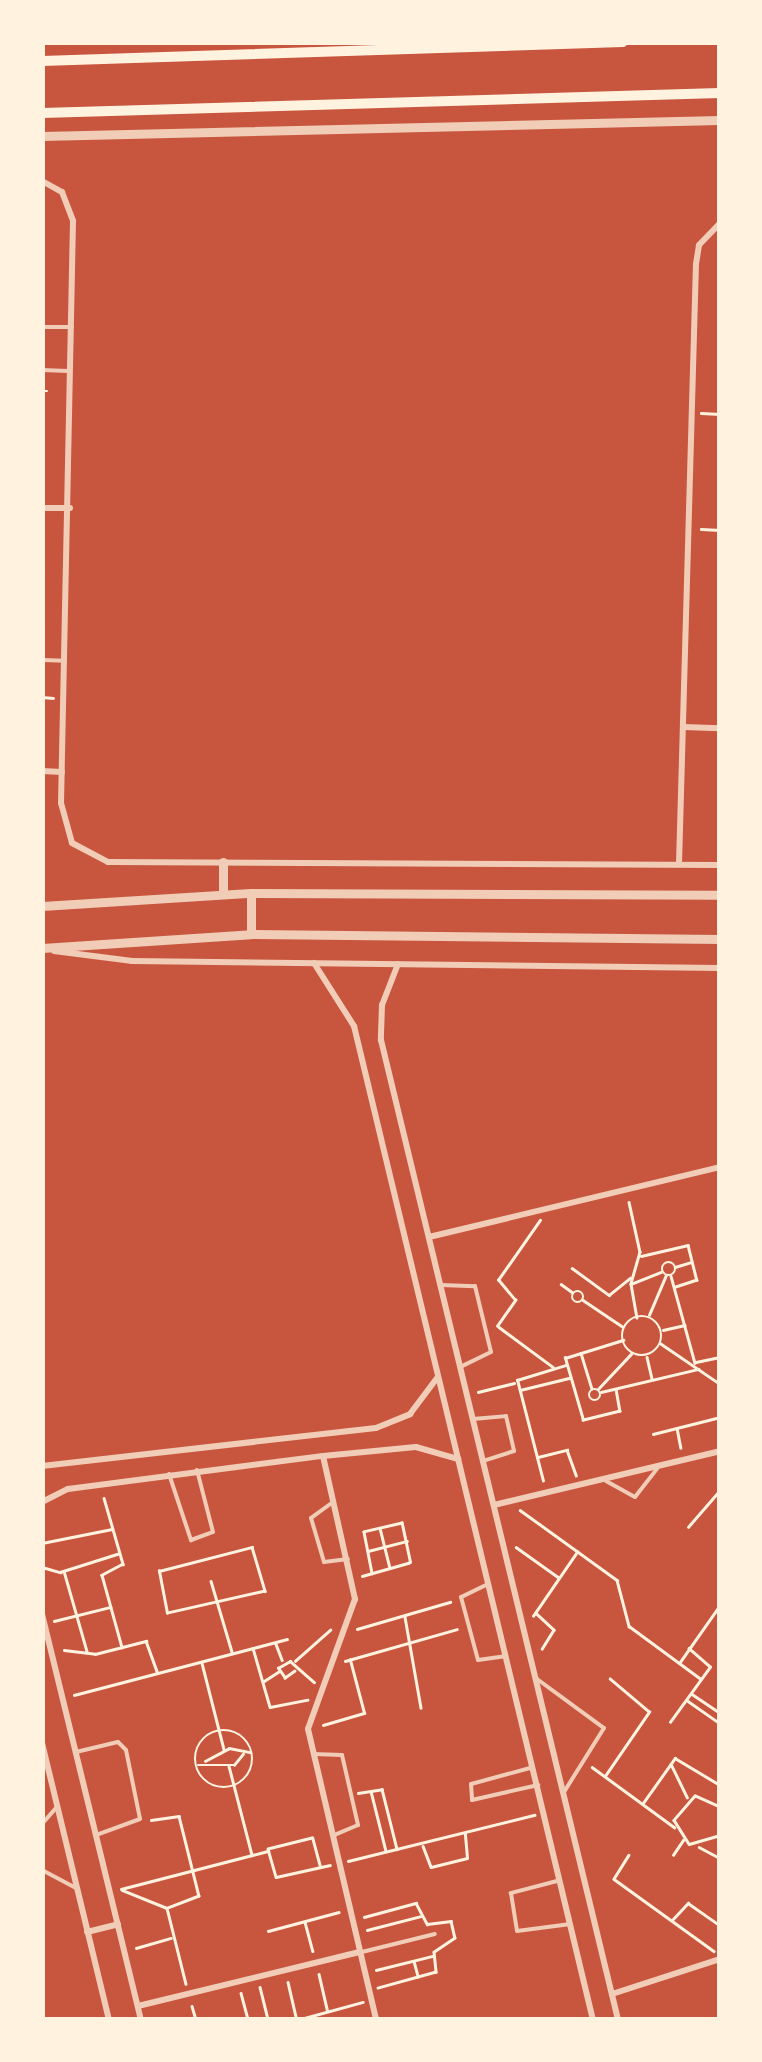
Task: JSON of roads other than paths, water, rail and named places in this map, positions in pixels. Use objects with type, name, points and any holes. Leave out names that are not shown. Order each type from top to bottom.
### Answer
[{"type":"main road","points":[[42,61],[623,42]]},
{"type":"main road","points":[[42,113],[720,94]]},
{"type":"street","points":[[42,136],[720,120]]},
{"type":"street","points":[[42,181],[70,206],[70,508],[62,824],[88,856],[224,862],[720,865]]},
{"type":"street","points":[[678,864],[699,245],[720,224]]},
{"type":"street","points":[[42,508],[70,508]]},
{"type":"street","points":[[682,728],[720,728]]},
{"type":"street","points":[[42,772],[62,772]]},
{"type":"street","points":[[223,894],[224,862]]},
{"type":"street","points":[[251,893],[251,934]]},
{"type":"street","points":[[42,906],[251,893],[720,895]]},
{"type":"street","points":[[42,948],[251,934],[720,939]]},
{"type":"street","points":[[42,948],[118,961],[720,968]]},
{"type":"street","points":[[314,964],[354,1026],[546,1812],[592,2019]]},
{"type":"street","points":[[398,964],[382,1004],[381,1040],[618,2020]]},
{"type":"street","points":[[429,1237],[720,1167]]},
{"type":"street","points":[[42,1466],[394,1424],[438,1377]]},
{"type":"street","points":[[42,1502],[100,1484],[323,1456],[416,1447],[458,1459]]},
{"type":"street","points":[[494,1505],[720,1450]]},
{"type":"street","points":[[323,1456],[352,1578],[354,1610],[314,1698],[308,1729],[376,2020]]},
{"type":"street","points":[[42,1614],[141,2020]]},
{"type":"street","points":[[42,1743],[109,2020]]},
{"type":"street","points":[[88,1932],[118,1924]]},
{"type":"street","points":[[138,2006],[360,1952]]},
{"type":"street","points":[[612,1994],[720,1957]]},
{"type":"lane","points":[[42,327],[72,327]]},
{"type":"lane","points":[[42,370],[71,370]]},
{"type":"lane","points":[[42,660],[65,660]]},
{"type":"lane","points":[[440,1285],[473,1281],[482,1315],[490,1356],[460,1367]]},
{"type":"lane","points":[[473,1419],[506,1416],[514,1451],[483,1461]]},
{"type":"lane","points":[[602,1479],[635,1498],[659,1465]]},
{"type":"lane","points":[[169,1474],[191,1540],[213,1532],[197,1470]]},
{"type":"lane","points":[[334,1502],[311,1518],[324,1562],[348,1559]]},
{"type":"lane","points":[[488,1584],[462,1591],[468,1626],[478,1660],[505,1656]]},
{"type":"lane","points":[[536,1678],[604,1728],[564,1792]]},
{"type":"lane","points":[[76,1752],[123,1745],[140,1819],[96,1835]]},
{"type":"lane","points":[[314,1754],[340,1751],[352,1794],[358,1825],[333,1835]]},
{"type":"lane","points":[[534,1767],[469,1790],[475,1802],[539,1785]]},
{"type":"lane","points":[[42,1824],[57,1807]]},
{"type":"lane","points":[[42,1870],[76,1889]]},
{"type":"lane","points":[[562,1880],[509,1899],[522,1936],[572,1924]]},
{"type":"lane","points":[[360,1952],[435,1934]]}]
